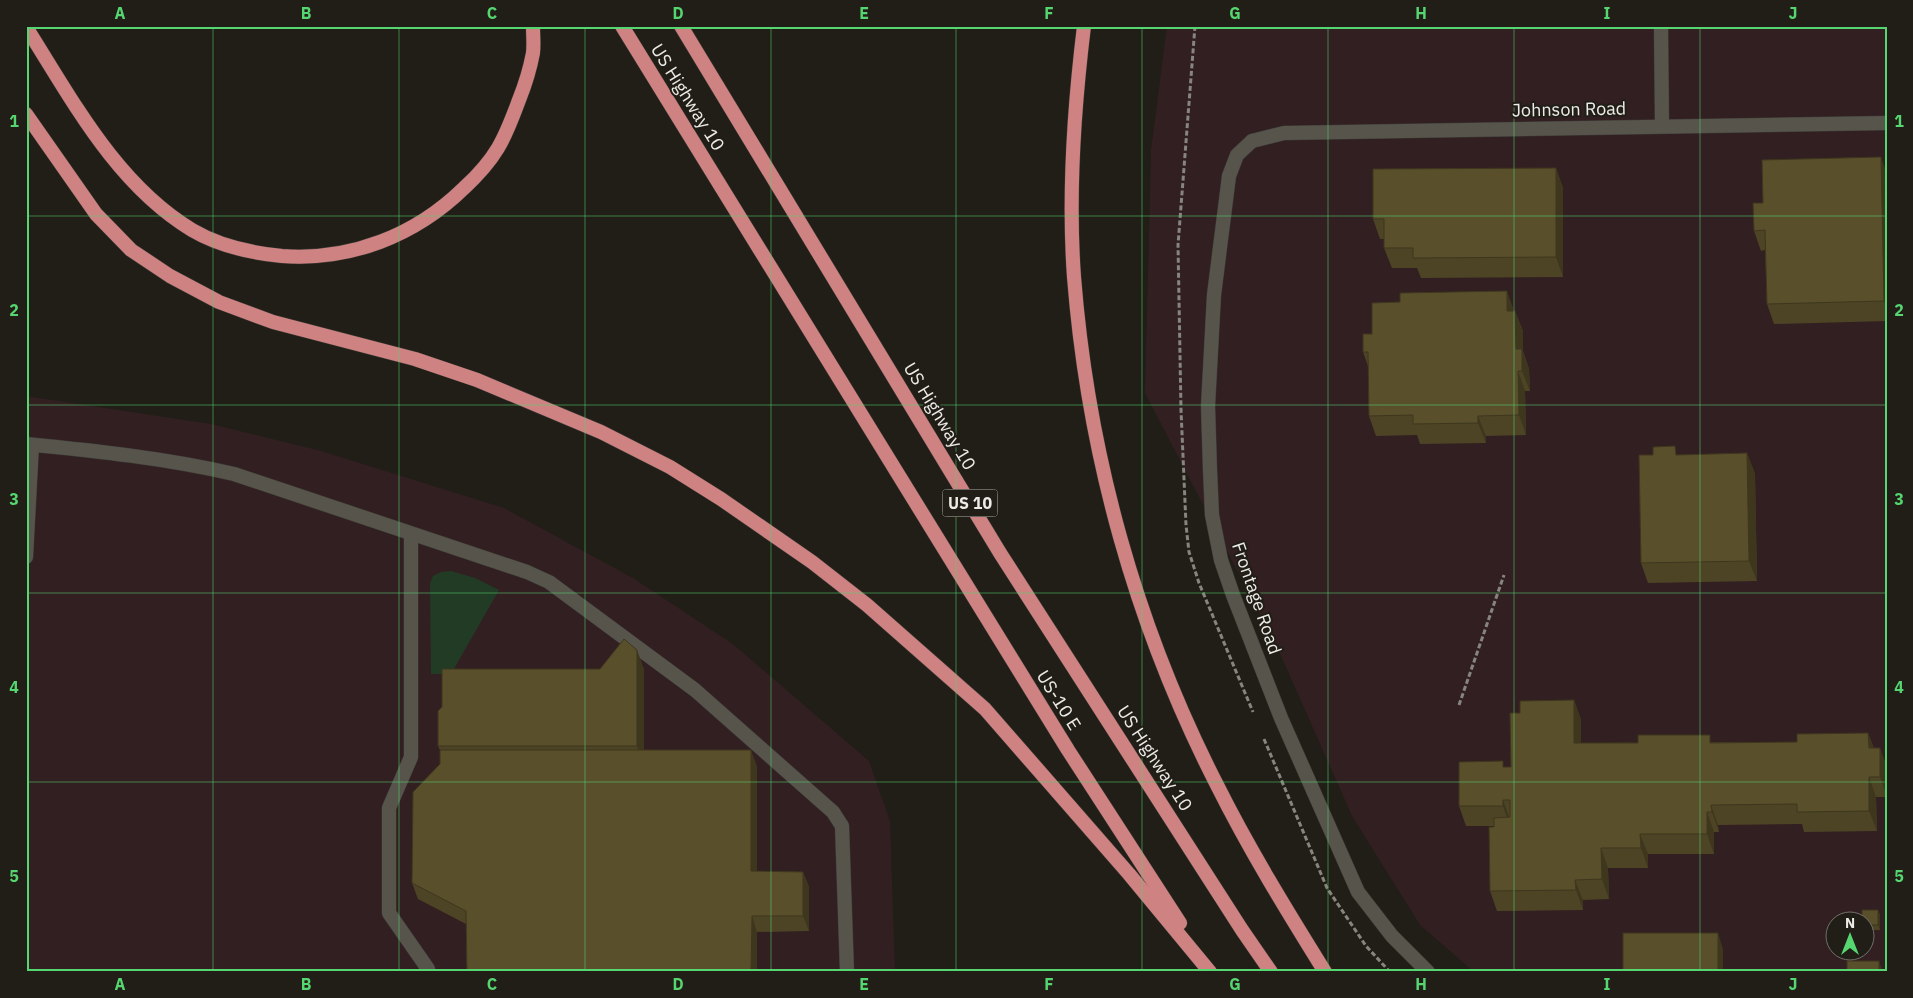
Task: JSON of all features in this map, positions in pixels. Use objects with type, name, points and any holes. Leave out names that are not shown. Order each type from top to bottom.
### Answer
[{"type":"highway","points":[[26,27],[79,112],[114,160],[137,187],[167,214],[194,231],[234,248],[264,254],[302,257],[340,254],[371,246],[401,234],[452,200],[476,177],[497,149],[512,119],[527,79],[533,52],[533,26]]},
{"type":"highway","name":"US Highway 10","points":[[622,26],[879,444]]},
{"type":"highway","name":"US Highway 10","points":[[682,26],[1000,553],[1242,930],[1271,972]]},
{"type":"highway","points":[[1084,26],[1073,136],[1074,274],[1088,391],[1098,451],[1111,508],[1128,567],[1152,636],[1180,705],[1216,784],[1253,851],[1325,972]]},
{"type":"highway","points":[[26,114],[96,214],[131,250],[170,276],[219,302],[264,318],[415,359],[477,380],[584,425],[670,468],[721,499],[812,562],[867,606],[984,709],[1129,874],[1210,972]]},
{"type":"highway","name":"US-10 E","points":[[879,444],[1073,758],[1214,972]]},
{"type":"street","points":[[1661,26],[1662,126]]},
{"type":"street","name":"Johnson Road","points":[[1252,140],[1284,133],[1887,123]]},
{"type":"street","name":"Frontage Road","points":[[1252,140],[1236,155],[1229,176],[1213,304],[1208,406],[1212,515],[1221,560],[1281,718],[1358,892],[1392,936],[1428,972]]},
{"type":"street","points":[[26,557],[29,445],[89,450],[184,463],[234,474],[527,572],[549,582],[695,690],[833,812],[842,826],[847,972]]},
{"type":"street","points":[[412,534],[411,757],[389,808],[390,913],[428,969],[428,972]]},
{"type":"path","points":[[1459,705],[1504,575]]},
{"type":"shaded area","points":[[1167,26],[1887,26],[1887,972],[1474,972],[1420,925],[1352,816],[1277,647],[1145,393],[1151,150]]},
{"type":"shaded area","points":[[26,396],[211,424],[318,450],[504,508],[633,578],[733,644],[869,761],[890,821],[895,972],[26,972]]},
{"type":"green space","points":[[451,571],[475,578],[499,590],[451,674],[431,674],[430,583],[433,576],[441,572]]},
{"type":"building","points":[[1881,157],[1884,301],[1767,304],[1765,230],[1754,231],[1753,203],[1763,203],[1762,160]]},
{"type":"building","points":[[1556,168],[1556,257],[1413,258],[1413,248],[1384,248],[1384,219],[1373,219],[1373,169]]},
{"type":"building","points":[[1507,291],[1507,311],[1515,311],[1516,349],[1522,349],[1522,371],[1518,371],[1519,415],[1478,416],[1478,423],[1413,424],[1413,415],[1369,416],[1368,352],[1363,352],[1363,334],[1372,334],[1372,303],[1400,302],[1400,293]]},
{"type":"building","points":[[1675,446],[1676,455],[1747,453],[1749,561],[1641,563],[1639,455],[1653,455],[1653,447]]},
{"type":"building","points":[[624,639],[637,650],[637,746],[438,746],[438,711],[442,707],[442,669],[600,669]]},
{"type":"building","points":[[1574,700],[1574,743],[1638,743],[1638,735],[1710,735],[1710,743],[1797,742],[1797,734],[1868,733],[1869,748],[1880,748],[1880,777],[1869,777],[1869,811],[1797,812],[1797,804],[1711,805],[1712,812],[1707,812],[1707,834],[1640,834],[1641,848],[1601,848],[1602,879],[1575,880],[1576,890],[1490,891],[1489,827],[1494,827],[1494,818],[1510,817],[1510,800],[1503,800],[1503,806],[1459,806],[1459,762],[1503,761],[1503,767],[1511,767],[1510,713],[1520,713],[1520,701]]},
{"type":"building","points":[[440,750],[751,750],[751,871],[803,872],[803,916],[752,916],[751,972],[467,972],[466,911],[412,883],[413,792],[440,764]]},
{"type":"building","points":[[1876,910],[1878,910],[1878,925],[1876,925]]},
{"type":"building","points":[[1623,933],[1718,933],[1718,972],[1623,972]]},
{"type":"building","points":[[1847,961],[1879,961],[1879,972],[1847,972]]}]
